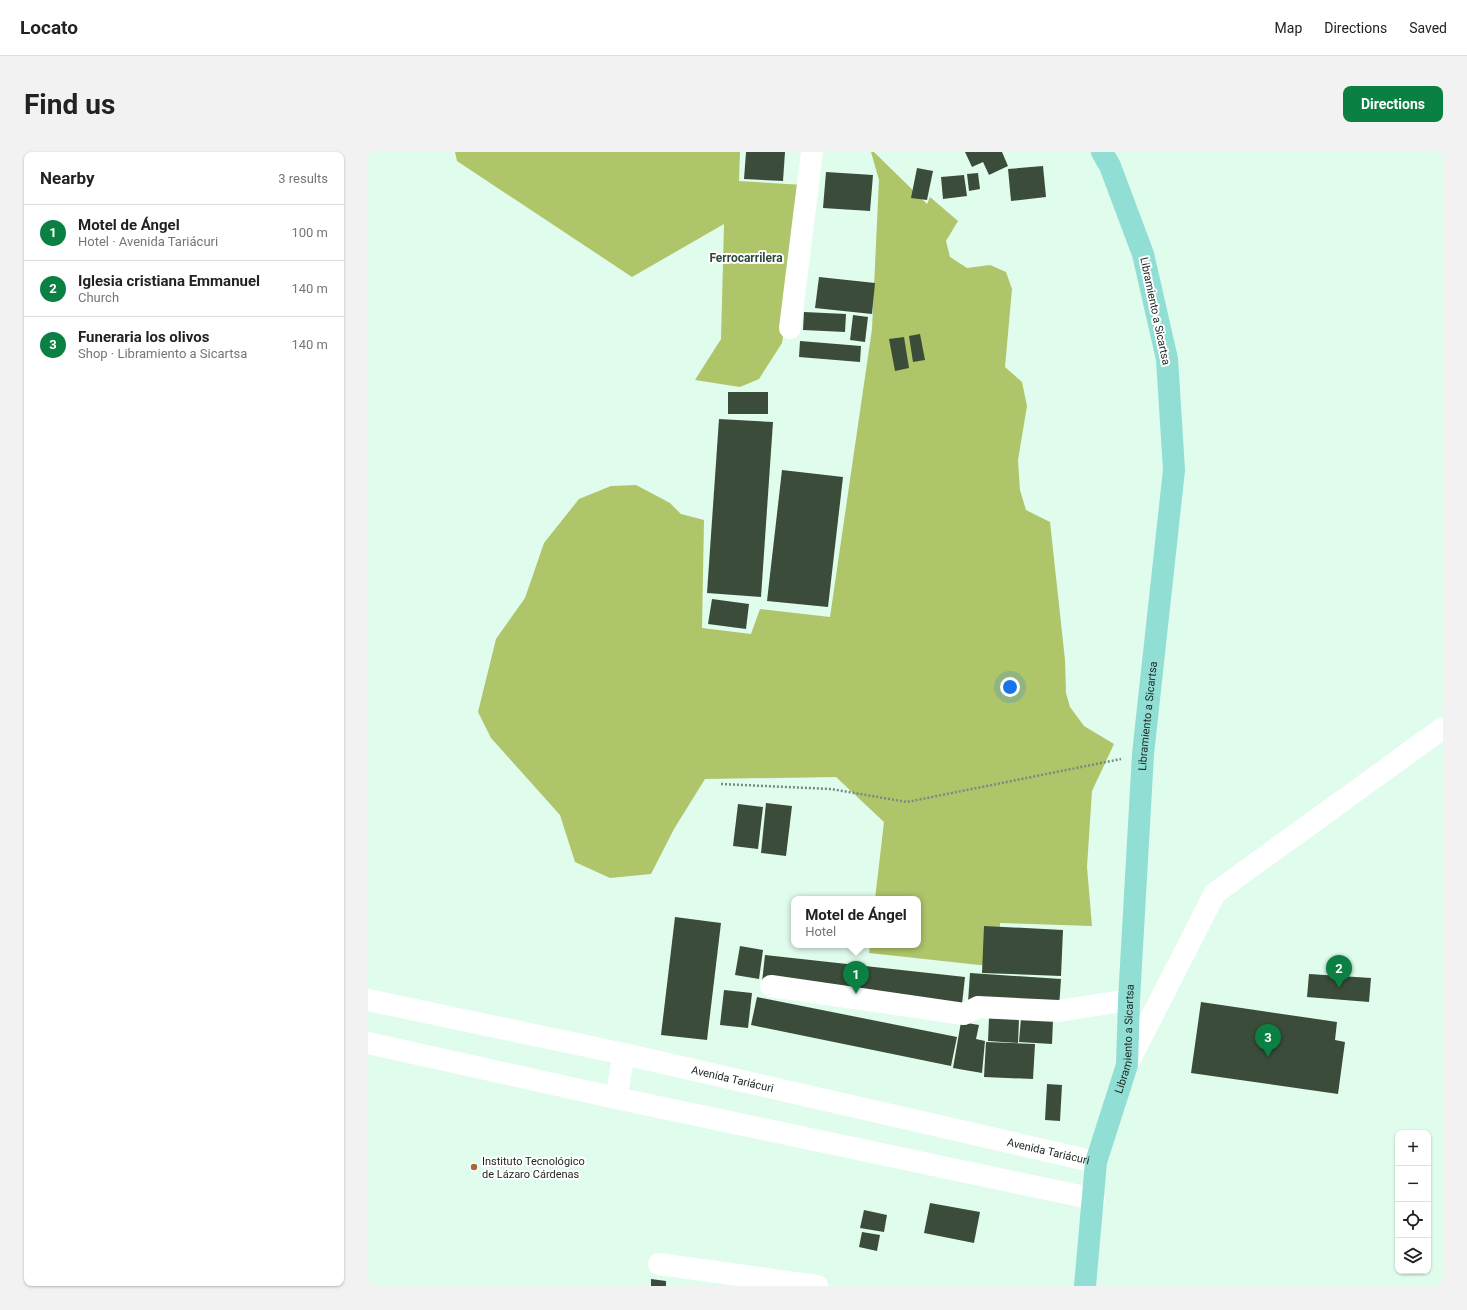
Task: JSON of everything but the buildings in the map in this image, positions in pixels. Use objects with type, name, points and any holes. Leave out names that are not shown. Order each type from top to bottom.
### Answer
[{"type":"main road","name":"Libramiento a Sicartsa","points":[[1085,1286],[1094,1199],[1096,1162],[1128,1065],[1129,1000],[1143,754],[1174,470],[1167,359],[1143,254],[1110,166],[1102,152]]},
{"type":"street","points":[[790,328],[812,152]]},
{"type":"street","points":[[1128,1065],[1215,893],[1443,728]]},
{"type":"street","points":[[771,986],[964,1014],[978,1007],[1058,1011],[1129,1000]]},
{"type":"street","name":"Avenida Tariácuri","points":[[368,1000],[624,1054],[1096,1162]]},
{"type":"street","points":[[368,1043],[616,1098],[1094,1199]]},
{"type":"street","points":[[616,1098],[624,1054]]},
{"type":"street","points":[[659,1264],[817,1286]]},
{"type":"path","points":[[721,784],[831,789],[907,802],[1143,754]]},
{"type":"green space","points":[[455,152],[740,152],[739,181],[804,185],[782,343],[759,379],[740,387],[695,380],[721,339],[724,224],[632,277],[457,161]]},
{"type":"green space","points":[[871,152],[874,152],[927,204],[930,197],[958,221],[946,241],[950,257],[967,268],[990,265],[1006,272],[1012,289],[1005,367],[1022,382],[1027,406],[1018,460],[1020,490],[1026,510],[1050,522],[1065,660],[1066,693],[1070,707],[1084,726],[1114,744],[1092,791],[1087,867],[1092,926],[1000,923],[998,967],[869,953],[870,948],[921,948],[921,896],[875,896],[884,822],[836,777],[705,779],[674,829],[651,874],[610,878],[575,862],[560,815],[491,738],[478,712],[496,639],[525,598],[544,543],[579,499],[611,486],[636,485],[670,503],[681,514],[704,520],[702,628],[751,634],[760,609],[830,617],[872,329],[879,180]]},
{"type":"place","name":"Iglesia cristiana Emmanuel","points":[[1339,988]]},
{"type":"place","name":"Motel de Ángel","points":[[856,994]]},
{"type":"place","name":"Funeraria los olivos","points":[[1268,1057]]},
{"type":"place","name":"Instituto Tecnológico de Lázaro Cárdenas","points":[[474,1167]]},
{"type":"district","name":"Ferrocarrilera","points":[[746,258]]}]
